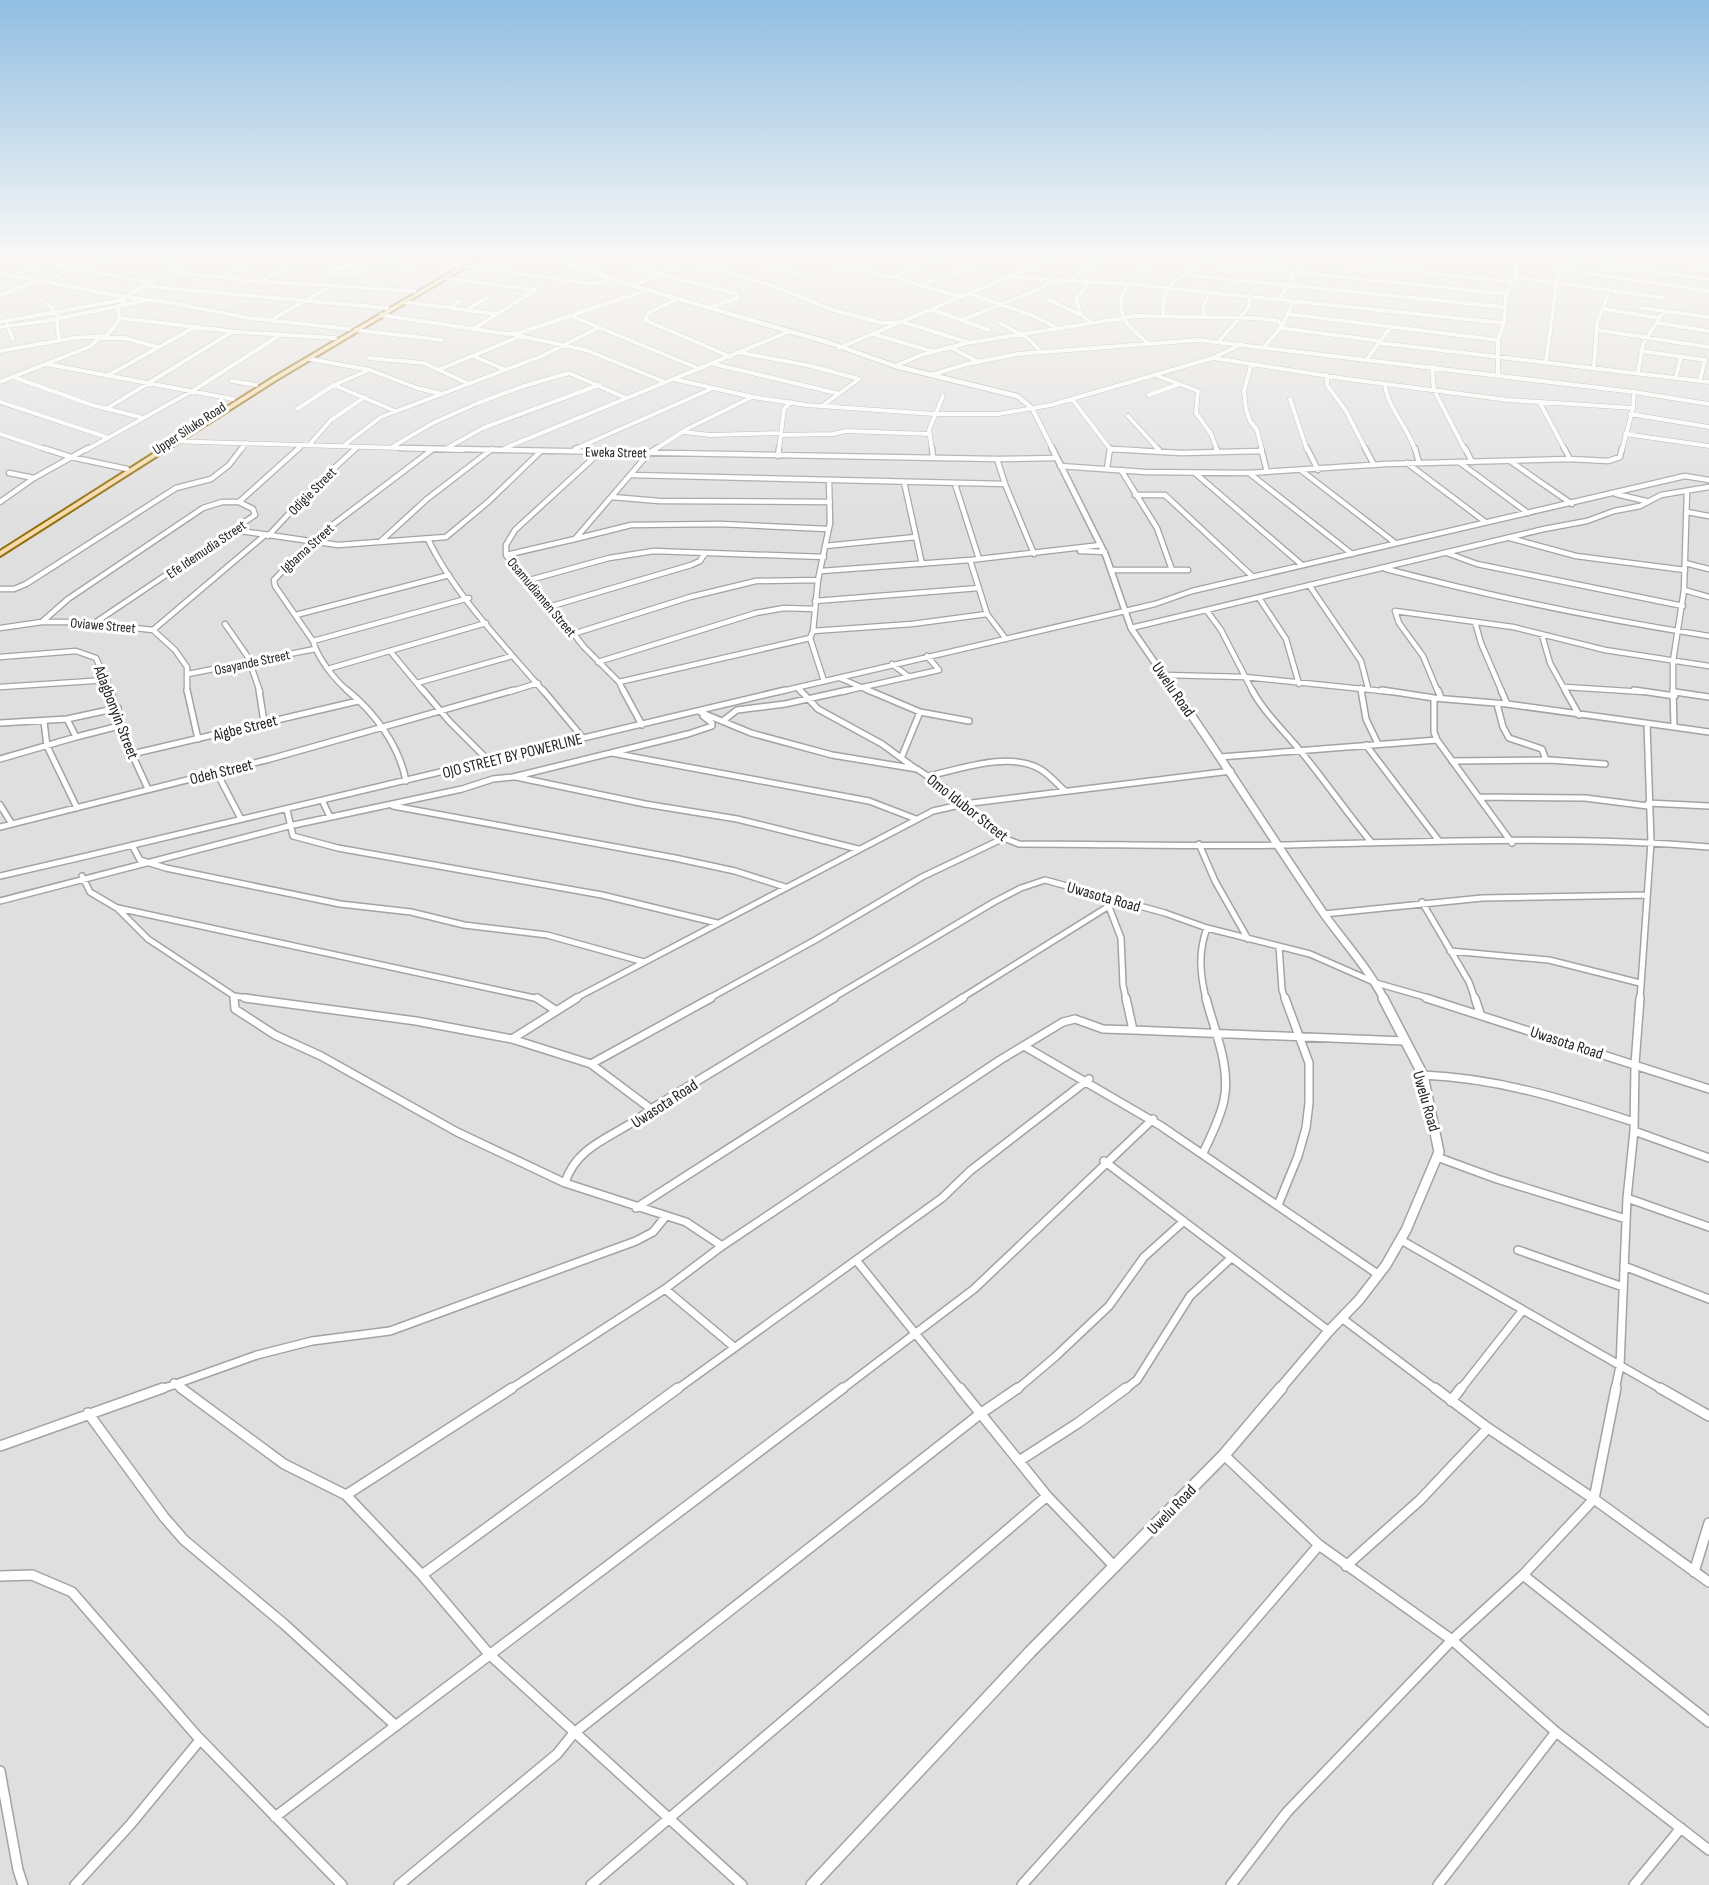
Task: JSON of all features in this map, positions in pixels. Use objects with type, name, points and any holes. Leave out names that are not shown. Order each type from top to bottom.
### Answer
[{"type":"main road","name":"Upper Siluko Road","points":[[0,554],[173,441],[232,399],[322,346]]},
{"type":"main road","name":"Upper Siluko Road","points":[[0,548],[329,346]]},
{"type":"street","points":[[0,351],[30,346]]},
{"type":"street","points":[[0,382],[90,346]]},
{"type":"street","points":[[151,346],[158,348]]},
{"type":"street","points":[[107,376],[162,346]]},
{"type":"street","points":[[106,409],[210,346]]},
{"type":"street","points":[[0,502],[34,478],[140,417],[194,390],[263,346]]},
{"type":"street","points":[[438,370],[498,346]]},
{"type":"street","points":[[343,446],[381,417],[565,346],[586,350],[640,374],[665,382]]},
{"type":"street","points":[[642,346],[700,370]]},
{"type":"street","points":[[705,346],[731,357]]},
{"type":"street","points":[[503,449],[755,346]]},
{"type":"street","points":[[835,346],[896,366],[1017,396],[1032,408]]},
{"type":"street","points":[[839,348],[844,346]]},
{"type":"street","points":[[915,346],[932,351]]},
{"type":"street","points":[[896,366],[932,351],[954,346]]},
{"type":"street","points":[[1035,346],[1041,352]]},
{"type":"street","points":[[931,375],[978,362],[1041,352],[1122,346]]},
{"type":"street","points":[[673,380],[753,397],[822,406],[934,414],[998,414],[1072,399],[1213,358],[1238,346]]},
{"type":"street","points":[[1256,346],[1634,392],[1709,404]]},
{"type":"street","points":[[1367,359],[1378,346]]},
{"type":"street","points":[[1414,346],[1594,366],[1709,382]]},
{"type":"street","points":[[1498,346],[1498,375]]},
{"type":"street","points":[[1546,361],[1548,346]]},
{"type":"street","points":[[1594,346],[1594,366]]},
{"type":"street","points":[[1638,372],[1644,346]]},
{"type":"street","points":[[949,347],[978,362]]},
{"type":"street","points":[[1641,351],[1706,360],[1700,381]]},
{"type":"street","points":[[741,352],[811,366],[859,379],[836,393],[822,406]]},
{"type":"street","points":[[473,356],[506,370]]},
{"type":"street","points":[[1676,377],[1681,356]]},
{"type":"street","points":[[369,358],[424,363],[469,384]]},
{"type":"street","points":[[1213,358],[1385,385],[1540,404],[1633,408]]},
{"type":"street","points":[[310,359],[370,370],[417,388],[442,394]]},
{"type":"street","points":[[46,364],[194,390],[232,399]]},
{"type":"street","points":[[714,364],[836,393]]},
{"type":"street","points":[[1251,365],[1244,392],[1246,409],[1250,421],[1257,430],[1267,472]]},
{"type":"street","points":[[1432,368],[1434,390],[1472,462]]},
{"type":"street","points":[[297,409],[334,385],[370,370]]},
{"type":"street","points":[[392,447],[417,430],[467,406],[558,375],[569,373],[626,398]]},
{"type":"street","points":[[1155,375],[1198,391],[1196,413],[1211,434],[1218,452]]},
{"type":"street","points":[[1327,375],[1327,385],[1346,411],[1374,465]]},
{"type":"street","points":[[13,377],[106,409],[140,417]]},
{"type":"street","points":[[232,381],[256,385]]},
{"type":"street","points":[[1149,395],[1180,384]]},
{"type":"street","points":[[334,385],[395,411]]},
{"type":"street","points":[[446,449],[483,428],[599,385]]},
{"type":"street","points":[[1385,385],[1388,400],[1400,416],[1413,441],[1419,463]]},
{"type":"street","points":[[572,451],[712,389]]},
{"type":"street","points":[[1634,392],[1633,408],[1625,434],[1709,447]]},
{"type":"street","points":[[933,458],[929,430],[943,396]]},
{"type":"street","points":[[575,539],[632,476],[649,453],[683,432],[753,397]]},
{"type":"street","points":[[309,445],[331,420],[365,398]]},
{"type":"street","points":[[1072,399],[1112,448],[1181,453],[1261,451]]},
{"type":"street","points":[[1290,399],[1304,443],[1318,470]]},
{"type":"street","points":[[0,402],[106,437]]},
{"type":"street","points":[[778,456],[784,409],[791,402]]},
{"type":"street","points":[[1540,404],[1570,459]]},
{"type":"street","name":"Uwelu Road","points":[[812,1885],[1030,1652],[1224,1455],[1329,1331],[1342,1319],[1379,1275],[1401,1240],[1437,1157],[1439,1144],[1423,1075],[1376,983],[1324,914],[1231,771],[1131,628],[1103,549],[1032,408]]},
{"type":"street","points":[[1630,414],[1709,427]]},
{"type":"street","points":[[1128,416],[1159,450]]},
{"type":"street","points":[[683,432],[710,435],[846,432],[930,434]]},
{"type":"street","points":[[0,434],[71,457],[127,469]]},
{"type":"street","name":"Eweka Street","points":[[173,441],[433,449],[997,459],[1058,462],[1121,470],[1248,473],[1419,463],[1615,460],[1620,458],[1625,434]]},
{"type":"street","points":[[0,589],[14,589],[27,584],[176,488],[211,479],[229,465],[246,444]]},
{"type":"street","name":"Efe Idemudia Street","points":[[96,622],[234,530],[256,512],[239,502],[302,445]]},
{"type":"street","name":"Odigie Street","points":[[153,630],[266,535],[357,447]]},
{"type":"street","points":[[1107,468],[1112,448]]},
{"type":"street","name":"Igbama Street","points":[[406,781],[403,765],[383,729],[369,708],[340,684],[275,586],[274,580],[310,542],[433,449]]},
{"type":"street","points":[[380,542],[435,492],[492,449]]},
{"type":"street","points":[[234,530],[338,545],[428,539],[451,534],[541,450]]},
{"type":"street","name":"Osamudiamen Street","points":[[600,452],[558,488],[515,530],[506,545],[506,555],[598,662],[619,682],[642,724]]},
{"type":"street","points":[[997,459],[1034,554]]},
{"type":"street","points":[[1510,461],[1572,504]]},
{"type":"street","points":[[1459,462],[1528,513]]},
{"type":"street","points":[[1407,464],[1430,480],[1440,491],[1484,521]]},
{"type":"street","points":[[1121,470],[1157,528],[1172,570]]},
{"type":"street","points":[[1301,471],[1395,542]]},
{"type":"street","points":[[9,473],[34,478]]},
{"type":"street","points":[[1195,473],[1302,565]]},
{"type":"street","points":[[1248,473],[1352,554]]},
{"type":"street","points":[[632,476],[1005,484]]},
{"type":"street","name":"OJO STREET BY POWERLINE","points":[[0,876],[323,802],[642,724],[702,712],[892,664],[1126,611],[1192,591],[1484,521],[1572,504],[1685,476],[1709,480]]},
{"type":"street","points":[[824,681],[810,638],[813,632],[818,580],[830,523],[829,480]]},
{"type":"street","points":[[904,482],[922,564]]},
{"type":"street","points":[[955,484],[978,559]]},
{"type":"street","points":[[1638,487],[1646,501]]},
{"type":"street","points":[[1131,628],[1385,569],[1544,529],[1587,521],[1687,490],[1707,489]]},
{"type":"street","points":[[1674,727],[1673,661],[1683,606],[1687,490]]},
{"type":"street","points":[[1612,494],[1646,501]]},
{"type":"street","points":[[1135,495],[1166,495],[1252,576]]},
{"type":"street","points":[[612,497],[659,501],[830,502]]},
{"type":"street","points":[[42,622],[68,599],[203,508],[222,502],[239,502]]},
{"type":"street","points":[[1687,512],[1709,516]]},
{"type":"street","points":[[506,555],[613,528],[642,524],[720,524],[827,529]]},
{"type":"street","points":[[825,546],[916,537]]},
{"type":"street","points":[[1510,538],[1576,556],[1685,570]]},
{"type":"street","points":[[428,539],[437,558],[486,623],[583,738]]},
{"type":"street","points":[[821,571],[1103,549]]},
{"type":"street","points":[[1065,551],[1103,549]]},
{"type":"street","points":[[526,581],[632,553],[654,551],[824,557]]},
{"type":"street","points":[[552,606],[691,565],[700,561],[705,553]]},
{"type":"street","points":[[1447,553],[1477,564],[1683,606]]},
{"type":"street","points":[[970,560],[987,614],[1006,639]]},
{"type":"street","points":[[1685,563],[1709,569]]},
{"type":"street","points":[[1385,569],[1469,591],[1709,636]]},
{"type":"street","points":[[1111,570],[1188,570]]},
{"type":"street","points":[[296,615],[449,575]]},
{"type":"street","points":[[573,633],[690,597],[756,581],[818,580]]},
{"type":"street","points":[[1309,585],[1361,662],[1368,688]]},
{"type":"street","points":[[815,602],[979,588]]},
{"type":"street","points":[[1684,590],[1709,597]]},
{"type":"street","points":[[313,641],[469,598]]},
{"type":"street","points":[[1259,598],[1286,639],[1299,684]]},
{"type":"street","points":[[598,662],[756,613],[784,608],[814,609]]},
{"type":"street","points":[[1208,611],[1221,630],[1264,712],[1299,749],[1341,807],[1372,843]]},
{"type":"street","points":[[1512,843],[1437,740],[1434,732],[1438,698],[1423,657],[1399,623],[1395,611],[1475,622],[1605,650],[1709,666]]},
{"type":"street","points":[[813,632],[923,623],[987,614]]},
{"type":"street","name":"Oviawe Street","points":[[0,628],[42,622],[96,622],[153,630],[188,667],[186,688],[189,706],[198,724],[198,738]]},
{"type":"street","points":[[1475,622],[1479,640],[1507,704]]},
{"type":"street","points":[[331,668],[486,623]]},
{"type":"street","points":[[225,624],[234,633],[252,662],[262,695],[264,722]]},
{"type":"street","points":[[1542,635],[1550,663],[1579,715]]},
{"type":"street","points":[[619,682],[694,667],[810,638]]},
{"type":"street","name":"Osayande Street","points":[[188,674],[315,648]]},
{"type":"street","points":[[390,651],[442,712],[488,760]]},
{"type":"street","name":"Adagbonyin Street","points":[[0,657],[84,652],[96,658],[107,680],[132,754],[148,789]]},
{"type":"street","points":[[417,683],[512,656]]},
{"type":"street","points":[[724,720],[737,710],[808,699],[939,670],[927,656]]},
{"type":"street","points":[[892,664],[909,677]]},
{"type":"street","points":[[1165,675],[1245,677],[1299,684],[1368,688],[1438,698],[1507,704],[1709,732]]},
{"type":"street","points":[[840,678],[866,687],[920,712],[969,721]]},
{"type":"street","points":[[0,687],[107,680]]},
{"type":"street","name":"Odeh Street","points":[[0,827],[383,729],[538,683]]},
{"type":"street","points":[[1565,687],[1626,689],[1709,697]]},
{"type":"street","points":[[798,688],[818,709],[902,756],[917,769]]},
{"type":"street","points":[[1361,688],[1366,719],[1378,744]]},
{"type":"street","name":"Aigbe Street","points":[[132,754],[358,701]]},
{"type":"street","points":[[732,704],[737,710]]},
{"type":"street","points":[[1497,704],[1506,737],[1516,744],[1542,749],[1546,760]]},
{"type":"street","points":[[0,723],[44,722],[118,708]]},
{"type":"street","points":[[0,901],[289,826],[462,789],[493,779],[513,777],[710,728],[712,723],[703,716],[702,712]]},
{"type":"street","name":"Omo Idubor Street","points":[[702,712],[751,733],[832,755],[917,769],[1004,838],[1024,844],[1280,845],[1439,841],[1651,842],[1709,848]]},
{"type":"street","points":[[902,756],[920,712]]},
{"type":"street","points":[[67,719],[76,737]]},
{"type":"street","points":[[44,722],[47,746],[77,808]]},
{"type":"street","points":[[1232,1885],[1287,1812],[1452,1640],[1523,1575],[1594,1499],[1620,1366],[1627,1198],[1634,1127],[1635,1064],[1651,842],[1647,724]]},
{"type":"street","points":[[0,759],[123,725]]},
{"type":"street","points":[[1220,757],[1299,749],[1437,740]]},
{"type":"street","points":[[1366,745],[1439,841]]},
{"type":"street","points":[[611,753],[869,801],[916,819]]},
{"type":"street","points":[[1452,760],[1546,760],[1605,764]]},
{"type":"street","points":[[928,776],[1004,762],[1025,762],[1041,769],[1065,791]]},
{"type":"street","points":[[512,1039],[555,1010],[933,811],[964,804],[1231,771]]},
{"type":"street","points":[[217,773],[241,819]]},
{"type":"street","points":[[513,777],[645,804],[737,819],[859,850]]},
{"type":"street","points":[[1479,797],[1565,797],[1648,805],[1709,806]]},
{"type":"street","points":[[323,802],[330,817]]},
{"type":"street","points":[[0,805],[12,825]]},
{"type":"street","points":[[390,805],[675,858],[735,871],[785,887]]},
{"type":"street","points":[[287,810],[293,836],[338,848],[591,893],[718,923]]},
{"type":"street","points":[[591,1064],[669,1018],[791,954],[968,852],[1004,838]]},
{"type":"street","points":[[1199,844],[1218,888],[1249,939]]},
{"type":"street","points":[[132,845],[140,860],[166,868],[340,904],[411,912],[464,925],[547,935],[644,962]]},
{"type":"street","points":[[83,878],[90,892],[117,908],[148,939],[234,996],[416,1021],[512,1039],[591,1064],[651,1109]]},
{"type":"street","name":"Uwasota Road","points":[[565,1183],[567,1172],[579,1156],[599,1142],[643,1118],[651,1109],[877,971],[1035,881],[1053,880],[1165,913],[1207,928],[1310,954],[1376,983],[1480,1013],[1709,1089]]},
{"type":"street","points":[[1324,914],[1422,902],[1567,895],[1646,895]]},
{"type":"street","points":[[636,1208],[885,1046],[1118,901]]},
{"type":"street","points":[[1422,902],[1469,982],[1480,1013]]},
{"type":"street","points":[[1109,907],[1121,938],[1123,985],[1133,1030]]},
{"type":"street","points":[[117,908],[422,975],[536,997],[555,1010]]},
{"type":"street","points":[[1203,1153],[1216,1124],[1225,1091],[1217,1035],[1203,985],[1198,952],[1207,928]]},
{"type":"street","points":[[1278,1205],[1298,1156],[1308,1112],[1309,1063],[1282,990],[1279,946]]},
{"type":"street","points":[[1450,951],[1549,960],[1640,983]]},
{"type":"street","points":[[234,996],[235,1009],[275,1035],[321,1056],[457,1132],[565,1183],[636,1208],[686,1222],[722,1246]]},
{"type":"street","points":[[346,1495],[665,1289],[722,1246],[1063,1022],[1075,1019],[1103,1029],[1404,1041]]},
{"type":"street","points":[[1024,1046],[1089,1079],[1153,1119],[1379,1275]]},
{"type":"street","points":[[1423,1075],[1460,1075],[1514,1084],[1634,1127],[1709,1158]]},
{"type":"street","points":[[422,1575],[942,1198],[970,1170],[1022,1133],[1089,1079]]},
{"type":"street","points":[[275,1817],[974,1289],[1046,1222],[1104,1161],[1153,1119]]},
{"type":"street","points":[[1437,1157],[1497,1179],[1626,1219]]},
{"type":"street","points":[[1104,1161],[1230,1259],[1329,1331]]},
{"type":"street","points":[[1627,1198],[1709,1227]]},
{"type":"street","points":[[0,1446],[257,1355],[312,1341],[390,1331],[636,1241],[653,1232],[666,1216]]},
{"type":"street","points":[[399,1885],[557,1754],[574,1733],[980,1414],[1021,1386],[1109,1306],[1144,1257],[1184,1221]]},
{"type":"street","points":[[1401,1240],[1709,1416]]},
{"type":"street","points":[[1518,1250],[1623,1287]]},
{"type":"street","points":[[1019,1461],[1078,1423],[1137,1380],[1190,1296],[1230,1259]]},
{"type":"street","points":[[856,1260],[1047,1496],[1115,1567]]},
{"type":"street","points":[[1624,1266],[1709,1299]]},
{"type":"street","points":[[665,1289],[734,1347]]},
{"type":"street","points":[[1451,1401],[1523,1310]]},
{"type":"street","points":[[1342,1319],[1488,1428],[1594,1499],[1709,1582]]},
{"type":"street","points":[[174,1383],[284,1464],[346,1495],[422,1575],[489,1654],[668,1820],[742,1885]]},
{"type":"street","points":[[88,1413],[164,1517],[184,1540],[284,1624],[396,1725]]},
{"type":"street","points":[[1346,1566],[1405,1516],[1456,1467],[1488,1428]]},
{"type":"street","points":[[1224,1455],[1319,1545],[1452,1640],[1556,1732],[1709,1850]]},
{"type":"street","points":[[591,1885],[1047,1496]]},
{"type":"street","points":[[1694,1572],[1709,1523]]},
{"type":"street","points":[[1022,1885],[1152,1740],[1319,1545]]},
{"type":"street","points":[[0,1576],[32,1575],[72,1592],[200,1740],[342,1885]]},
{"type":"street","points":[[1523,1575],[1709,1722]]},
{"type":"street","points":[[1438,1885],[1556,1732]]},
{"type":"street","points":[[75,1885],[130,1825],[200,1740]]},
{"type":"street","points":[[0,1771],[18,1870],[23,1885]]},
{"type":"street","points":[[1634,1885],[1681,1828]]},
{"type":"shaded area","points":[[0,346],[1709,346],[1709,1885],[0,1885]]}]
